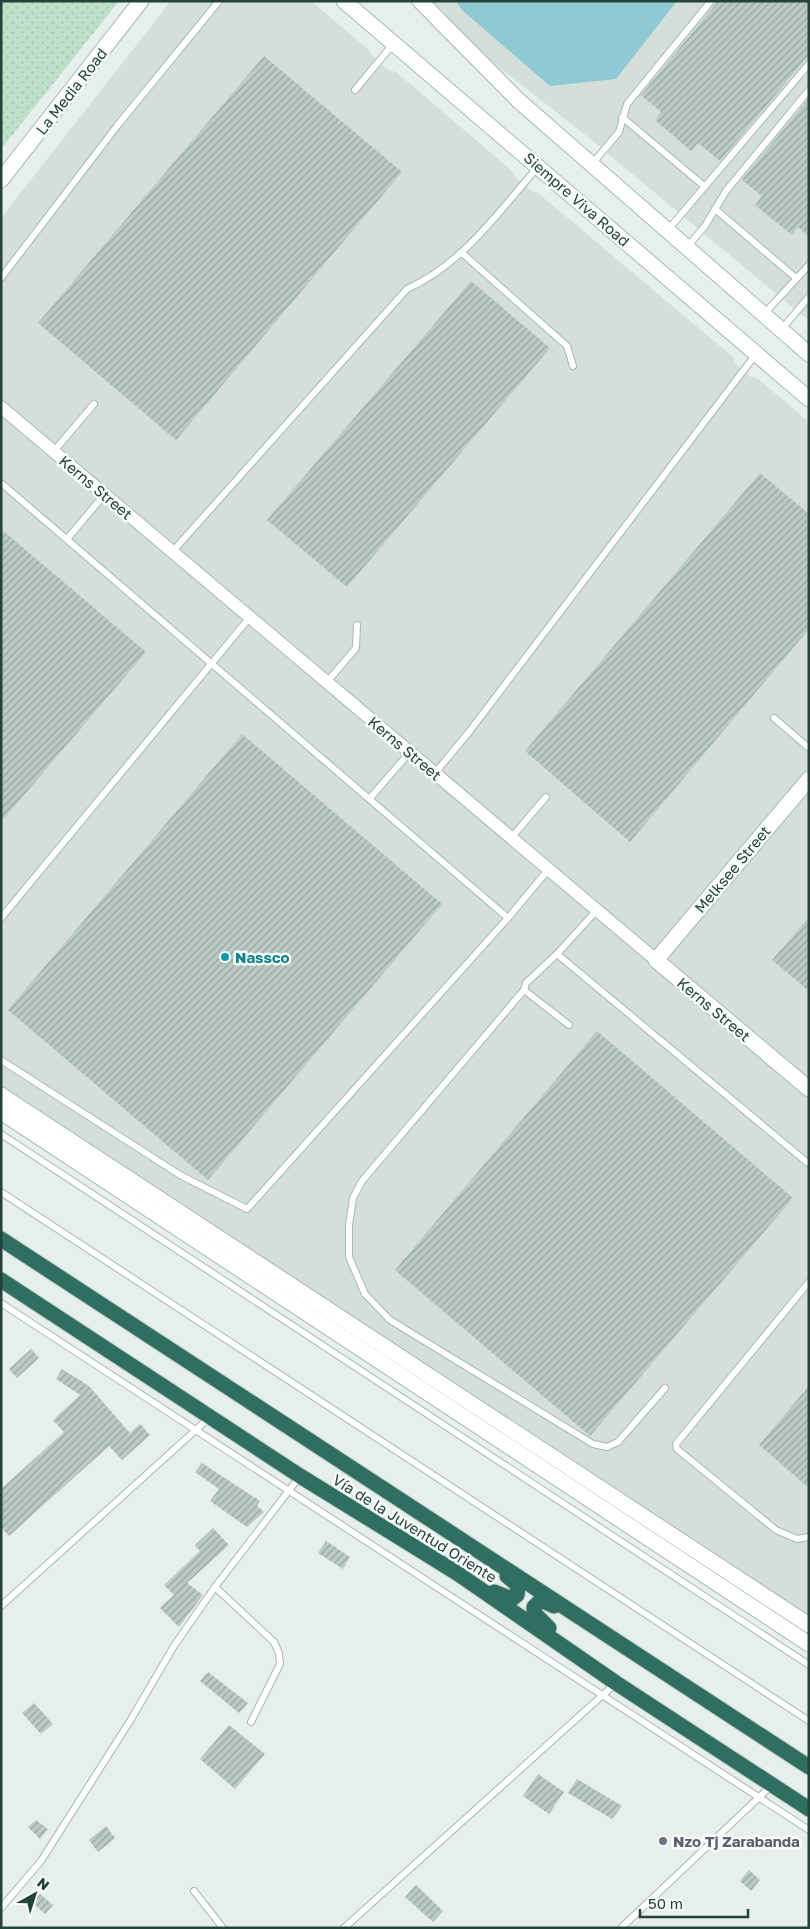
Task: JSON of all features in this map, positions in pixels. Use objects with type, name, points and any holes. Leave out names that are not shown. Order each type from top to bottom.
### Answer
[{"type":"highway","name":"Vía de la Juventud Oriente","points":[[1,1239],[809,1767]]},
{"type":"highway","name":"Vía de la Juventud Oriente","points":[[1,1280],[300,1476],[457,1573],[616,1683],[809,1809]]},
{"type":"highway","points":[[457,1573],[506,1598],[512,1599],[517,1595],[518,1585],[480,1558],[473,1547]]},
{"type":"highway","points":[[569,1651],[534,1613],[535,1604],[538,1601],[545,1601],[587,1622]]},
{"type":"main road","name":"La Media Road","points":[[1,180],[141,1]]},
{"type":"main road","name":"Siempre Viva Road","points":[[344,1],[809,399]]},
{"type":"main road","points":[[420,1],[519,101],[666,232],[809,354]]},
{"type":"main road","name":"Melksee Street","points":[[656,960],[809,778]]},
{"type":"main road","name":"Kerns Street","points":[[656,960],[809,1089]]},
{"type":"main road","points":[[1,1095],[809,1625]]},
{"type":"main road","points":[[1,1112],[809,1644]]},
{"type":"street","name":"Kerns Street","points":[[1,407],[656,960]]},
{"type":"lane","points":[[1,278],[117,126],[219,1]]},
{"type":"lane","points":[[591,166],[619,132],[627,104],[711,1]]},
{"type":"lane","points":[[355,90],[394,42]]},
{"type":"lane","points":[[666,232],[809,64]]},
{"type":"lane","points":[[686,248],[705,226],[726,191],[809,90]]},
{"type":"lane","points":[[622,117],[704,186]]},
{"type":"lane","points":[[173,551],[407,289],[447,266],[462,253],[538,166]]},
{"type":"lane","points":[[715,209],[796,278]]},
{"type":"lane","points":[[462,253],[567,346],[574,366]]},
{"type":"lane","points":[[763,314],[809,265]]},
{"type":"lane","points":[[781,330],[809,297]]},
{"type":"lane","points":[[435,773],[469,732],[756,354]]},
{"type":"lane","points":[[54,451],[94,404]]},
{"type":"lane","points":[[1,483],[508,918]]},
{"type":"lane","points":[[67,539],[105,494]]},
{"type":"lane","points":[[1,918],[250,617]]},
{"type":"lane","points":[[327,682],[356,648],[357,625]]},
{"type":"lane","points":[[774,718],[809,748]]},
{"type":"lane","points":[[370,798],[410,752]]},
{"type":"lane","points":[[511,838],[546,797]]},
{"type":"lane","points":[[1,1060],[180,1175],[246,1209],[508,918],[548,870]]},
{"type":"lane","points":[[597,910],[557,954],[529,979],[524,990],[362,1181],[353,1198],[348,1225],[349,1257],[365,1294],[390,1320],[593,1444],[607,1446],[618,1442],[665,1388]]},
{"type":"lane","points":[[557,954],[809,1164]]},
{"type":"lane","points":[[524,990],[569,1025]]},
{"type":"lane","points":[[1,1134],[809,1665]]},
{"type":"lane","points":[[1,1192],[809,1722]]},
{"type":"lane","points":[[809,1282],[676,1444],[677,1449],[776,1530],[797,1539],[809,1537]]},
{"type":"lane","points":[[1,1303],[809,1830]]},
{"type":"lane","points":[[1,1606],[210,1417]]},
{"type":"lane","points":[[1,1908],[41,1861],[130,1721],[174,1646],[215,1587],[290,1492],[300,1476]]},
{"type":"lane","points":[[215,1587],[274,1642],[279,1653],[280,1664],[251,1722]]},
{"type":"lane","points":[[344,1928],[616,1683]]},
{"type":"lane","points":[[621,1928],[772,1785]]},
{"type":"lane","points":[[194,1891],[223,1928]]},
{"type":"shaded area","points":[[171,1],[311,1],[369,50],[372,56],[389,70],[396,72],[512,171],[515,177],[532,191],[538,193],[733,357],[736,364],[751,377],[757,378],[809,422],[809,1650],[1,1119],[1,218]]},
{"type":"shaded area","points":[[414,1],[809,1],[809,321],[588,137]]},
{"type":"green space","points":[[1,1],[119,1],[1,149]]},
{"type":"water","points":[[456,1],[677,1],[616,79],[550,86],[462,10]]},
{"type":"building","points":[[718,1],[809,1],[809,55],[720,161],[698,143],[691,151],[655,120],[661,112],[641,95]]},
{"type":"building","points":[[264,56],[402,172],[176,440],[38,323]]},
{"type":"building","points":[[809,98],[809,237],[798,227],[792,235],[755,205],[762,196],[742,180]]},
{"type":"building","points":[[471,281],[550,348],[347,587],[267,520]]},
{"type":"building","points":[[760,473],[809,514],[809,629],[630,842],[525,751]]},
{"type":"building","points":[[1,529],[146,652],[1,822]]},
{"type":"building","name":"Nassco","points":[[242,734],[442,904],[208,1180],[8,1010]]},
{"type":"building","points":[[809,917],[809,991],[772,960]]},
{"type":"building","points":[[597,1031],[793,1198],[590,1436],[395,1270]]},
{"type":"building","points":[[31,1349],[39,1358],[17,1378],[9,1369]]},
{"type":"building","points":[[62,1369],[89,1386],[130,1433],[140,1424],[150,1435],[122,1460],[109,1446],[9,1536],[1,1527],[1,1489],[64,1432],[53,1420],[80,1395],[56,1379]]},
{"type":"building","points":[[809,1386],[809,1488],[759,1445]]},
{"type":"building","points":[[202,1463],[260,1501],[257,1506],[264,1512],[247,1527],[210,1501],[219,1489],[195,1472]]},
{"type":"building","points":[[213,1528],[229,1545],[187,1583],[203,1595],[179,1627],[160,1608],[174,1595],[164,1585],[200,1551],[195,1545]]},
{"type":"building","points":[[326,1541],[350,1557],[343,1569],[318,1553]]},
{"type":"building","points":[[208,1672],[248,1703],[239,1713],[200,1681]]},
{"type":"building","points":[[34,1703],[53,1724],[41,1734],[22,1713]]},
{"type":"building","points":[[229,1725],[265,1754],[235,1789],[200,1759]]},
{"type":"building","points":[[538,1774],[564,1792],[549,1814],[523,1796]]},
{"type":"building","points":[[577,1779],[622,1806],[612,1819],[568,1793]]},
{"type":"building","points":[[36,1820],[48,1829],[40,1839],[28,1827]]},
{"type":"building","points":[[106,1826],[115,1838],[98,1852],[89,1840]]},
{"type":"building","points":[[749,1870],[760,1880],[751,1891],[740,1881]]},
{"type":"building","points":[[416,1885],[443,1911],[433,1922],[405,1897]]},
{"type":"building","points":[[40,1894],[53,1905],[45,1914],[32,1902]]},
{"type":"place","name":"Nassco","points":[[225,957]]},
{"type":"place","name":"Nzo Tj Zarabanda","points":[[663,1841]]}]
